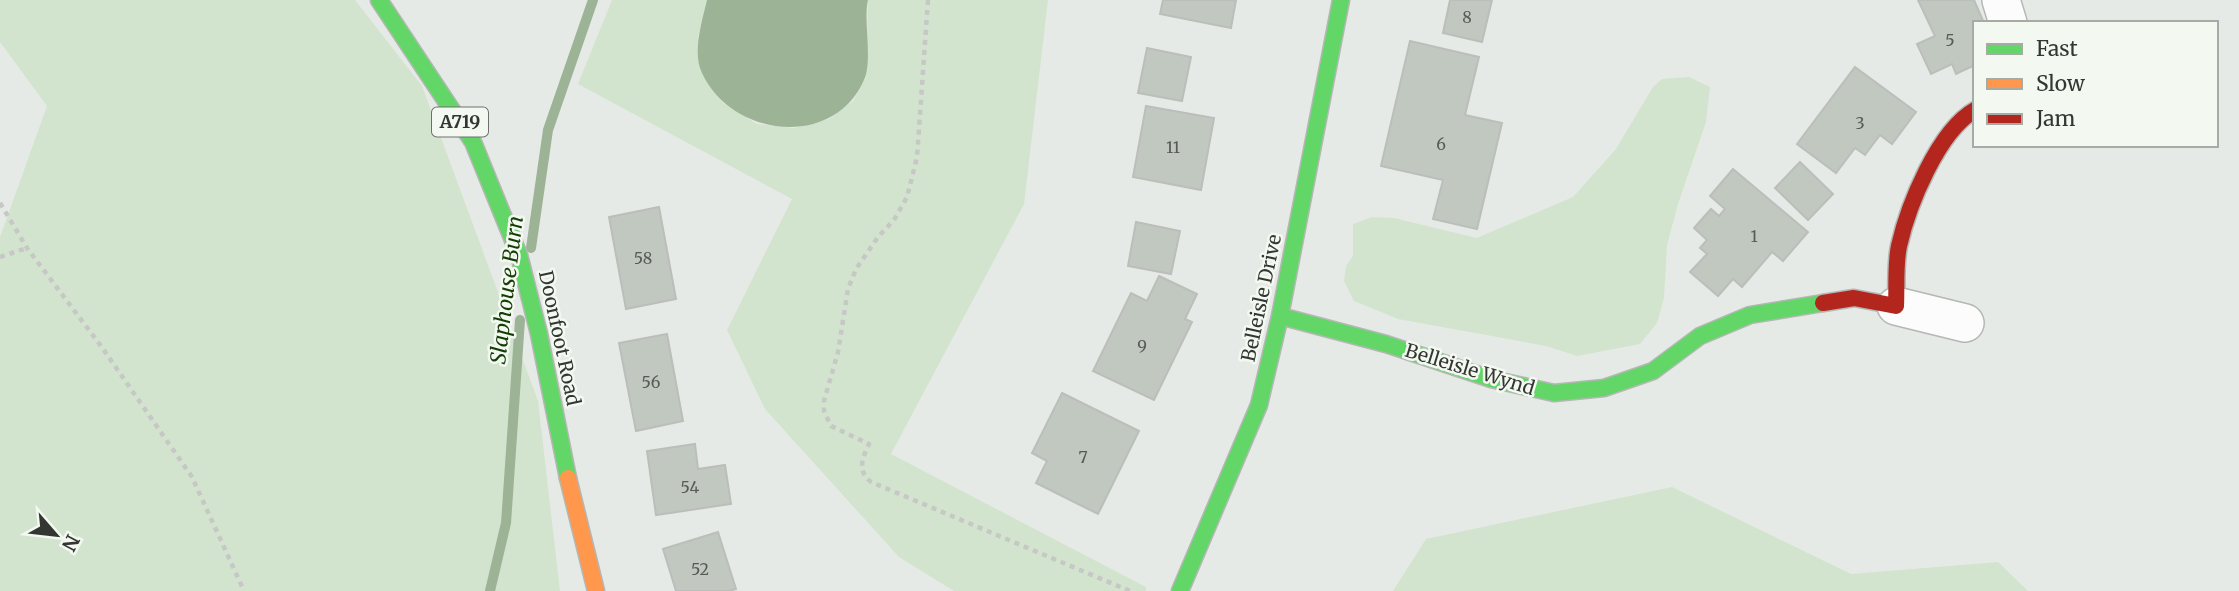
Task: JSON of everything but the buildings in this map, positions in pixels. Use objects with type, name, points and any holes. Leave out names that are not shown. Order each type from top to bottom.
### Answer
[{"type":"street","name":"Doonfoot Road","points":[[379,0],[473,142],[519,255],[539,334],[572,499],[596,591]]},
{"type":"street","name":"Belleisle Drive","points":[[1180,591],[1259,405],[1280,316],[1341,0]]},
{"type":"street","points":[[2001,0],[2007,21]]},
{"type":"street","points":[[1896,306],[1899,247],[1918,189],[1938,149],[1973,111]]},
{"type":"street","name":"Belleisle Wynd","points":[[1280,316],[1387,344],[1491,379],[1554,393],[1604,388],[1653,371],[1700,336],[1750,315],[1854,298],[1965,323]]},
{"type":"path","points":[[928,0],[925,14],[918,157],[907,197],[894,220],[878,237],[856,269],[848,289],[838,352],[824,401],[824,411],[831,426],[869,444],[862,460],[862,470],[863,476],[871,482],[1130,591]]},
{"type":"path","points":[[0,203],[27,248],[101,346],[192,477],[244,591]]},
{"type":"path","points":[[0,257],[27,248]]},
{"type":"shaded area","points":[[0,0],[355,0],[422,86],[538,401],[560,591],[0,591],[0,237],[47,106],[0,42]]},
{"type":"shaded area","points":[[612,0],[707,0],[698,37],[722,102],[757,124],[794,128],[829,119],[853,101],[866,77],[868,0],[1048,0],[1024,204],[891,454],[1146,587],[1146,591],[954,591],[899,557],[765,409],[727,330],[792,199],[578,84]]},
{"type":"shaded area","points":[[707,0],[868,0],[868,62],[864,80],[850,102],[830,117],[807,125],[783,127],[759,122],[736,111],[716,95],[699,65],[699,37]]},
{"type":"shaded area","points":[[1689,77],[1710,87],[1706,122],[1667,245],[1664,298],[1657,323],[1640,344],[1577,356],[1546,346],[1398,319],[1354,301],[1344,281],[1346,266],[1353,256],[1353,224],[1372,217],[1394,218],[1477,238],[1573,197],[1616,149],[1653,87],[1662,79]]},
{"type":"shaded area","points":[[1672,487],[1851,574],[1998,562],[2028,591],[1393,591],[1426,539]]},
{"type":"waterway","name":"Slaphouse Burn","points":[[531,248],[548,130],[593,0]]},
{"type":"waterway","name":"Slaphouse Burn","points":[[490,591],[506,523],[520,320]]},
{"type":"traffic: fast","points":[[379,0],[473,142],[519,255],[539,334],[568,478]]},
{"type":"traffic: fast","points":[[1180,591],[1259,405],[1280,316],[1341,0]]},
{"type":"traffic: fast","points":[[1280,316],[1386,344],[1491,379],[1554,393],[1604,388],[1653,371],[1700,336],[1750,315],[1823,303]]},
{"type":"traffic: slow","points":[[568,478],[596,591]]},
{"type":"traffic: jam","points":[[1823,303],[1854,298],[1896,306],[1899,246],[1909,211],[1937,152],[1961,120],[1973,111]]}]
